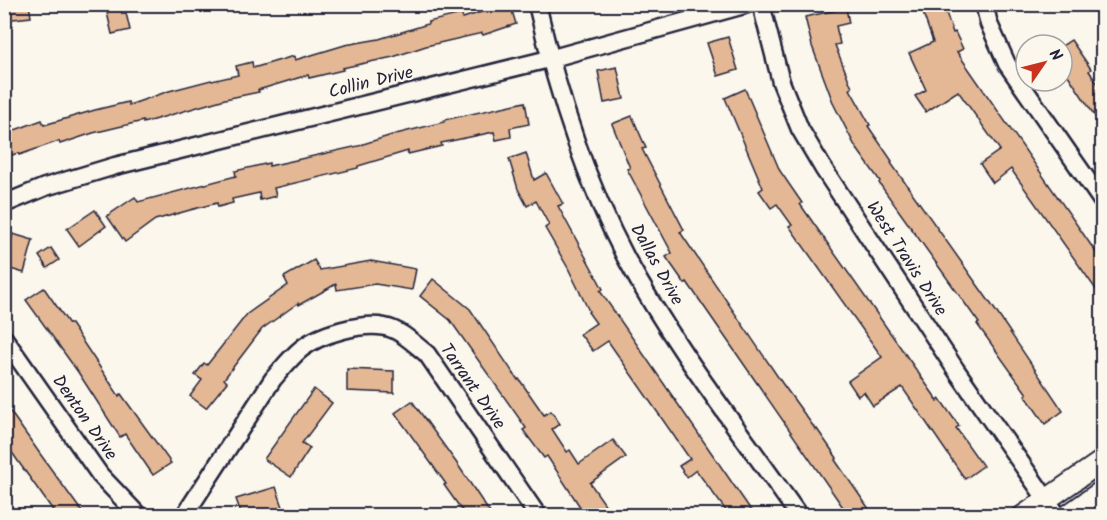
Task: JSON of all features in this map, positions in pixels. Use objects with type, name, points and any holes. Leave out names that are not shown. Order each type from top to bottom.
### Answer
[{"type":"main road","points":[[1023,516],[1053,508],[1102,462]]},
{"type":"main road","points":[[1067,516],[1102,490]]},
{"type":"street","name":"Dallas Drive","points":[[537,4],[549,59],[573,137],[626,257],[699,374],[799,516]]},
{"type":"street","name":"Collin Drive","points":[[4,204],[45,187],[115,166],[549,59],[748,4]]},
{"type":"street","name":"West Travis Drive","points":[[761,4],[781,82],[806,139],[956,370],[1053,508]]},
{"type":"street","points":[[984,4],[988,24],[1007,64],[1102,201]]},
{"type":"street","name":"Tarrant Drive","points":[[184,516],[273,379],[288,362],[303,347],[342,330],[364,326],[385,327],[405,336],[427,354],[538,516]]},
{"type":"street","name":"Denton Drive","points":[[4,338],[100,475],[139,516]]},
{"type":"building","points":[[4,4],[29,4],[31,17],[4,20]]},
{"type":"building","points":[[105,4],[121,4],[122,14],[126,13],[130,30],[112,34]]},
{"type":"building","points":[[510,4],[516,24],[483,35],[482,33],[426,46],[393,57],[309,78],[308,75],[258,90],[259,92],[225,99],[143,123],[143,121],[93,133],[60,144],[59,141],[4,158],[4,134],[42,120],[44,125],[128,102],[129,105],[169,91],[238,75],[236,66],[252,62],[253,68],[294,56],[295,60],[345,45],[379,39],[428,24],[428,22],[461,14],[463,18]]},
{"type":"building","points":[[920,4],[943,4],[953,33],[955,32],[963,49],[957,52],[1102,261],[1102,298],[1011,169],[993,183],[980,164],[1000,150],[958,91],[926,112],[915,96],[926,90],[909,53],[933,42]]},
{"type":"building","points":[[846,8],[849,23],[836,26],[840,44],[835,45],[852,88],[850,89],[870,125],[868,126],[892,161],[891,163],[991,304],[1063,411],[1045,424],[1025,395],[1027,394],[977,324],[979,323],[879,183],[880,181],[855,146],[834,105],[812,46],[805,17]]},
{"type":"building","points":[[728,37],[738,70],[718,76],[707,43]]},
{"type":"building","points":[[1074,44],[1102,90],[1102,127],[1074,84]]},
{"type":"building","points":[[617,67],[624,99],[604,103],[598,71]]},
{"type":"building","points":[[745,89],[780,171],[802,203],[800,204],[938,401],[940,399],[959,426],[956,428],[983,466],[965,479],[902,387],[873,406],[864,392],[858,396],[848,381],[882,357],[789,226],[792,225],[777,204],[771,208],[759,191],[763,188],[725,98]]},
{"type":"building","points":[[525,102],[529,124],[510,128],[511,137],[496,140],[494,132],[441,143],[442,146],[408,154],[408,151],[358,166],[358,168],[274,188],[276,196],[260,200],[259,193],[232,199],[233,203],[218,207],[217,203],[190,210],[155,220],[125,242],[107,216],[135,197],[138,202],[236,176],[235,171],[269,163],[269,166],[363,145],[444,122],[444,120]]},
{"type":"building","points":[[632,116],[646,148],[642,149],[684,230],[680,232],[782,383],[837,458],[835,460],[874,516],[849,516],[687,282],[685,284],[666,257],[672,253],[627,169],[630,168],[612,124]]},
{"type":"building","points":[[526,153],[534,180],[546,173],[563,204],[558,206],[603,289],[600,291],[755,516],[730,516],[696,470],[687,477],[679,466],[690,459],[608,341],[593,351],[580,334],[596,323],[588,312],[568,268],[545,228],[549,225],[536,201],[527,206],[518,189],[509,159]]},
{"type":"building","points":[[95,210],[106,226],[79,246],[67,229]]},
{"type":"building","points":[[13,234],[33,240],[24,273],[4,267]]},
{"type":"building","points":[[51,248],[59,260],[47,268],[39,256]]},
{"type":"building","points":[[314,260],[320,270],[371,261],[416,269],[412,290],[375,284],[337,290],[336,284],[299,305],[298,303],[262,329],[224,379],[227,382],[206,408],[190,396],[202,380],[195,375],[204,363],[207,365],[247,314],[288,285],[284,277]]},
{"type":"building","points":[[433,279],[470,309],[544,415],[551,411],[560,424],[552,429],[567,452],[570,450],[579,464],[613,440],[626,457],[590,483],[613,516],[586,516],[547,456],[544,458],[523,430],[526,428],[450,320],[420,296]]},
{"type":"building","points":[[44,288],[119,396],[121,394],[171,463],[153,475],[125,434],[120,437],[78,372],[26,300]]},
{"type":"building","points":[[347,369],[394,371],[394,393],[347,391]]},
{"type":"building","points":[[314,389],[332,403],[302,443],[310,448],[291,477],[264,459]]},
{"type":"building","points":[[412,401],[492,516],[466,516],[444,485],[446,484],[395,413]]},
{"type":"building","points":[[4,403],[85,516],[57,516],[4,441]]},
{"type":"building","points":[[276,487],[283,507],[267,512],[268,516],[242,516],[236,499]]}]
